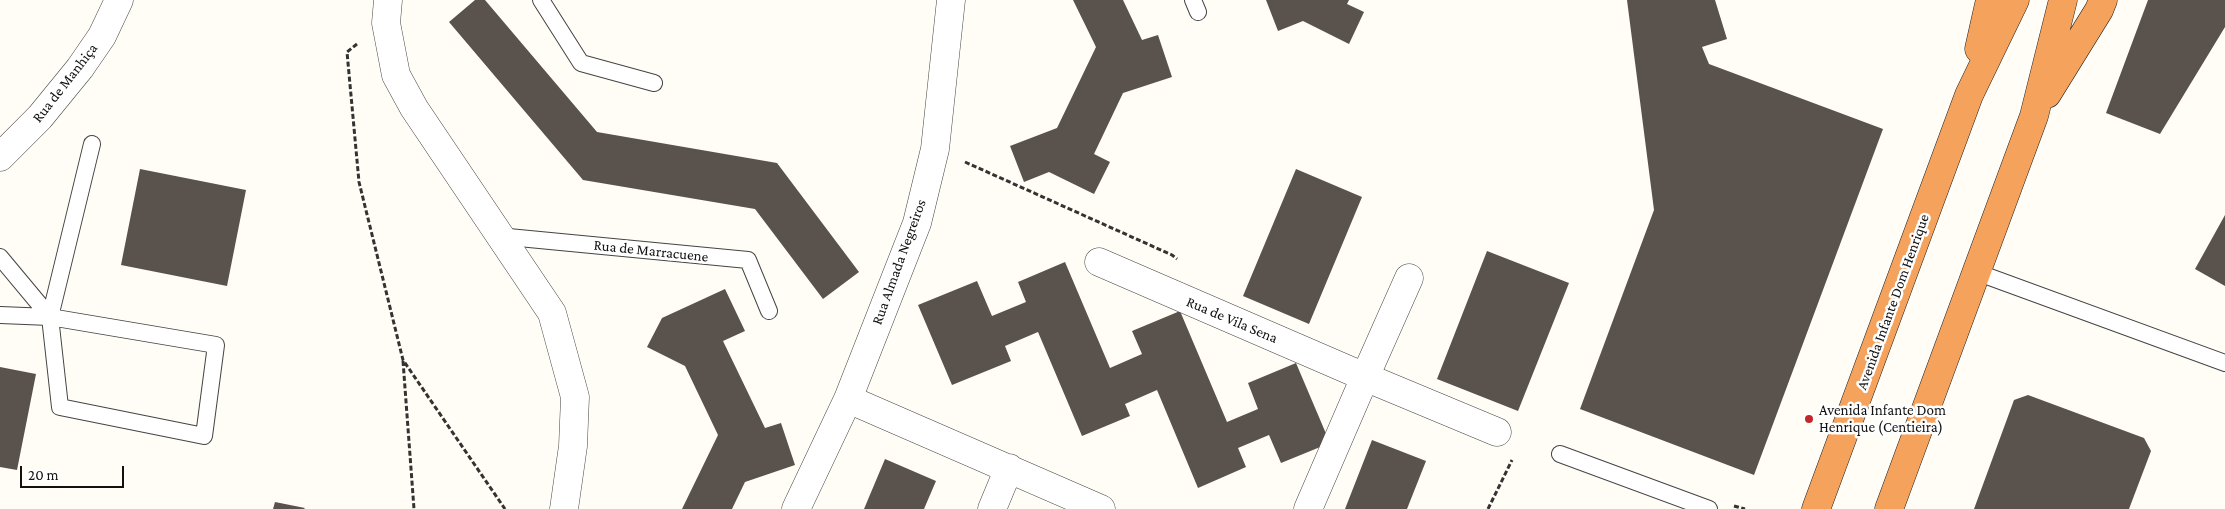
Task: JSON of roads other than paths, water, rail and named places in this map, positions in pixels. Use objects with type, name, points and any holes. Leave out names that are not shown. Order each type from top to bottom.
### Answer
[{"type":"highway","name":"Avenida Infante Dom Henrique","points":[[1969,95],[1990,0]]},
{"type":"highway","name":"Avenida Infante Dom Henrique","points":[[1816,509],[1969,95],[2015,0]]},
{"type":"highway","points":[[1889,509],[2034,116],[2063,0]]},
{"type":"highway","points":[[2034,116],[2099,10],[2103,0]]},
{"type":"street","name":"Rua de Manhiça","points":[[0,157],[40,118],[80,68],[102,36],[117,0]]},
{"type":"street","name":"Rua Almada Negreiros","points":[[796,509],[848,400],[917,223],[935,149],[951,0]]},
{"type":"street","points":[[387,12],[396,75],[414,108],[498,236],[552,313],[575,397],[573,446],[564,509]]},
{"type":"street","name":"Rua de Vila Sena","points":[[1099,262],[1497,432]]},
{"type":"street","points":[[1308,509],[1409,278]]},
{"type":"street","points":[[848,400],[1101,509]]},
{"type":"street","points":[[992,509],[1009,468]]},
{"type":"lane","points":[[541,0],[581,62],[654,82]]},
{"type":"lane","points":[[0,315],[50,317],[216,345],[204,436],[60,407],[50,317],[92,144]]},
{"type":"lane","name":"Rua de Marracuene","points":[[498,236],[748,260],[769,311]]},
{"type":"lane","points":[[0,257],[50,317]]},
{"type":"lane","points":[[1976,272],[2225,363]]},
{"type":"lane","points":[[1560,454],[1709,509]]},
{"type":"place","name":"Avenida Infante Dom Henrique (Centieira)","points":[[1809,419]]}]
